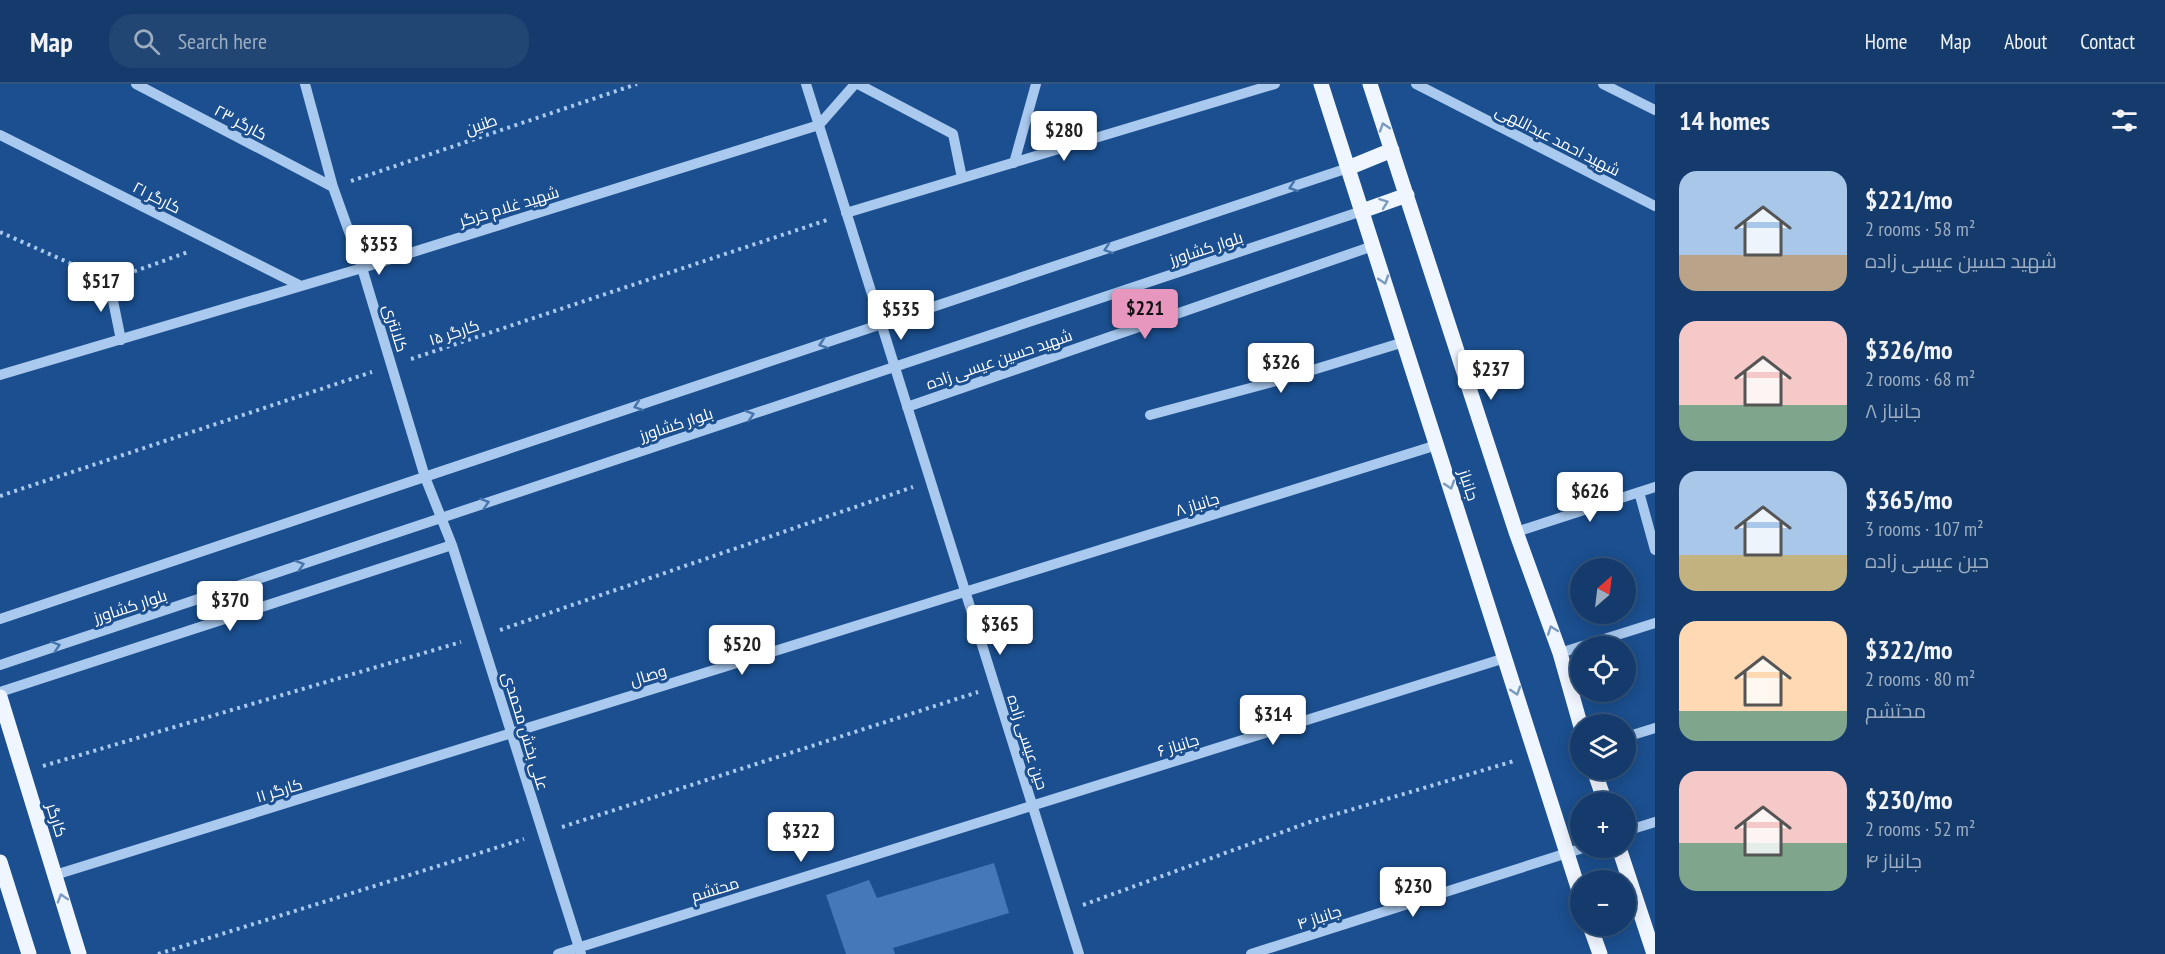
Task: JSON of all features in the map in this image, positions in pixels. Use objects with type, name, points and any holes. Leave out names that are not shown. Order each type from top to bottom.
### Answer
[{"type":"main road","name":"جانباز","points":[[1321,84],[1572,870]]},
{"type":"main road","name":"جانباز","points":[[1370,84],[1516,532],[1560,652],[1577,714]]},
{"type":"main road","points":[[1348,168],[1392,150]]},
{"type":"main road","points":[[1362,212],[1407,195]]},
{"type":"main road","name":"کارگر","points":[[0,694],[79,954]]},
{"type":"main road","points":[[1622,858],[1654,954]]},
{"type":"main road","points":[[0,862],[29,954]]},
{"type":"main road","points":[[1594,936],[1600,954]]},
{"type":"street","name":"کارگر ۲۳","points":[[136,84],[333,187]]},
{"type":"street","name":"کلانتری","points":[[305,84],[333,187],[362,268],[425,477],[440,518]]},
{"type":"street","name":"حین عیسی زاده","points":[[806,84],[1079,954]]},
{"type":"street","points":[[819,125],[857,84],[953,134],[962,178]]},
{"type":"street","points":[[1014,163],[1035,84]]},
{"type":"street","points":[[1244,84],[1255,90]]},
{"type":"street","points":[[846,213],[1275,84]]},
{"type":"street","name":"شهید احمد عبداللهی","points":[[1416,84],[1655,206]]},
{"type":"street","points":[[1603,84],[1655,110]]},
{"type":"street","name":"شهید غلام خرگر","points":[[0,375],[362,268],[819,125]]},
{"type":"street","name":"کارگر ۲۱","points":[[0,135],[301,286]]},
{"type":"street","name":"بلوار کشاورز","points":[[0,619],[1348,168]]},
{"type":"street","name":"بلوار کشاورز","points":[[0,664],[1362,212]]},
{"type":"street","name":"شهید حسین عیسی زاده","points":[[907,407],[1373,246]]},
{"type":"street","points":[[109,281],[121,340]]},
{"type":"street","points":[[1150,415],[1280,380],[1404,342]]},
{"type":"street","name":"جانباز ۸","points":[[965,592],[1437,445]]},
{"type":"street","points":[[1516,532],[1655,487]]},
{"type":"street","points":[[1639,492],[1655,550]]},
{"type":"street","name":"علی بخش محمدی","points":[[440,518],[452,545],[580,951]]},
{"type":"street","points":[[0,694],[452,545]]},
{"type":"street","name":"وصال","points":[[511,734],[965,592]]},
{"type":"street","points":[[1560,652],[1655,623]]},
{"type":"street","name":"جانباز ۶","points":[[1032,806],[1505,658]]},
{"type":"street","points":[[1636,734],[1655,728]]},
{"type":"street","name":"کارگر ۱۱","points":[[55,875],[511,734]]},
{"type":"street","name":"محتشم","points":[[558,954],[580,951],[1032,806]]},
{"type":"street","points":[[1636,828],[1655,822]]},
{"type":"street","name":"جانباز ۴","points":[[1251,954],[1570,853]]},
{"type":"path","name":"طنین","points":[[333,187],[637,84]]},
{"type":"path","name":"کارگر ۱۵","points":[[0,495],[846,213]]},
{"type":"path","points":[[158,954],[995,687]]},
{"type":"path","points":[[1065,911],[1310,822],[1536,754]]},
{"type":"building","points":[[994,863],[1009,913],[893,948],[895,954],[846,954],[826,895],[869,880],[877,898]]}]
